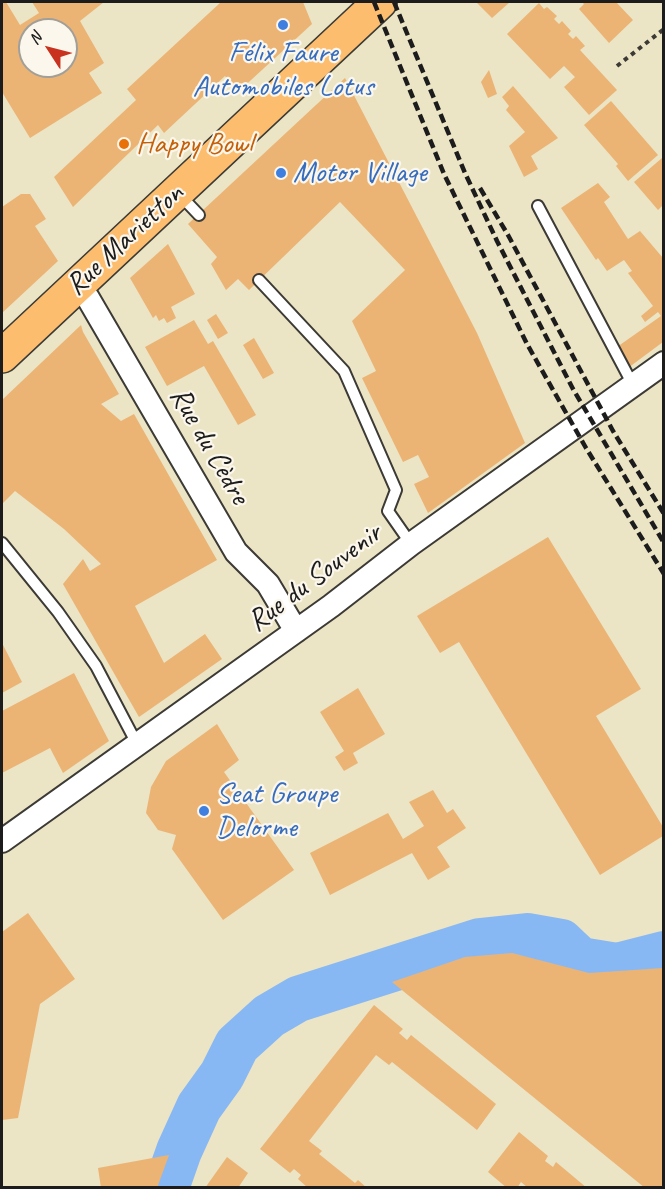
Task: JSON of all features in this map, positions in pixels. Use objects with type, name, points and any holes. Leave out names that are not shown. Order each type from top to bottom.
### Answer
[{"type":"main road","name":"Rue Marietton","points":[[2,356],[77,286],[188,203],[380,2]]},
{"type":"street","name":"Rue du Cèdre","points":[[77,286],[88,298],[236,552],[268,584],[296,631]]},
{"type":"street","name":"Rue du Souvenir","points":[[2,842],[663,363]]},
{"type":"lane","points":[[538,206],[633,385]]},
{"type":"lane","points":[[259,280],[344,370],[396,490],[388,511],[411,544]]},
{"type":"lane","points":[[2,543],[58,612],[96,666],[137,744]]},
{"type":"path","points":[[617,66],[663,28]]},
{"type":"building","points":[[2,2],[6,2],[18,22],[18,78],[78,78],[78,18],[31,18],[39,13],[32,2],[104,2],[80,21],[104,63],[89,73],[102,93],[30,138],[2,92]]},
{"type":"building","points":[[221,2],[303,2],[312,24],[238,92],[225,76],[164,133],[158,125],[73,207],[54,177],[136,100],[127,89]]},
{"type":"building","points":[[476,2],[510,2],[492,18]]},
{"type":"building","points":[[582,2],[616,2],[633,20],[609,43],[579,9],[584,4]]},
{"type":"building","points":[[539,3],[544,9],[547,7],[557,16],[554,19],[559,24],[562,21],[571,31],[568,34],[573,39],[576,36],[585,46],[580,50],[617,90],[589,115],[564,87],[575,77],[564,66],[550,79],[507,34]]},
{"type":"building","points":[[489,70],[497,94],[488,98],[481,82]]},
{"type":"building","points":[[345,78],[477,333],[525,443],[428,513],[414,484],[429,477],[418,455],[403,462],[362,378],[376,371],[352,321],[405,270],[340,202],[249,290],[238,279],[226,290],[211,264],[217,257],[188,224]]},
{"type":"building","points":[[513,86],[558,138],[531,156],[538,169],[524,177],[509,146],[525,132],[506,110],[509,106],[502,97]]},
{"type":"building","points":[[611,101],[658,155],[628,181],[616,166],[618,164],[584,125]]},
{"type":"building","points":[[662,158],[663,205],[658,210],[634,182]]},
{"type":"building","points":[[598,183],[610,197],[604,202],[628,239],[640,231],[663,258],[663,342],[628,368],[617,347],[661,316],[658,312],[645,322],[641,316],[653,306],[628,273],[632,271],[624,260],[607,271],[598,258],[596,260],[561,208]]},
{"type":"building","points":[[21,194],[30,194],[46,219],[35,226],[58,261],[2,313],[2,207]]},
{"type":"building","points":[[168,244],[195,294],[171,307],[176,318],[167,323],[164,318],[159,321],[156,315],[153,318],[130,278]]},
{"type":"building","points":[[216,314],[228,333],[218,339],[207,320]]},
{"type":"building","points":[[194,320],[208,344],[213,341],[256,415],[238,425],[204,366],[167,386],[145,347]]},
{"type":"building","points":[[81,325],[119,394],[101,404],[121,421],[134,414],[217,560],[135,606],[164,663],[205,634],[222,659],[139,717],[63,584],[83,559],[90,571],[101,564],[64,529],[15,491],[2,504],[2,400]]},
{"type":"building","points":[[254,338],[274,373],[263,379],[243,345]]},
{"type":"building","points":[[548,537],[641,689],[596,716],[663,827],[663,836],[600,875],[459,642],[440,653],[417,616]]},
{"type":"building","points":[[2,643],[22,682],[2,693]]},
{"type":"building","points":[[74,673],[109,741],[63,773],[50,748],[2,773],[2,711]]},
{"type":"building","points":[[358,688],[385,734],[353,753],[358,763],[344,771],[335,757],[344,751],[320,712]]},
{"type":"building","points":[[217,724],[239,760],[224,772],[294,870],[223,920],[172,849],[176,835],[158,830],[146,813],[151,787],[166,761]]},
{"type":"building","points":[[433,790],[447,813],[453,809],[466,828],[437,847],[450,867],[428,880],[412,853],[330,895],[310,853],[388,813],[403,839],[424,826],[409,802]]},
{"type":"building","points":[[28,913],[75,979],[40,1004],[18,1118],[2,1120],[2,932]]},
{"type":"building","points":[[512,953],[589,973],[663,968],[663,1188],[645,1188],[392,982],[465,957]]},
{"type":"building","points":[[374,1005],[403,1029],[399,1033],[407,1040],[411,1035],[496,1104],[477,1130],[392,1062],[389,1065],[376,1055],[309,1141],[322,1151],[319,1154],[355,1183],[358,1180],[367,1188],[308,1188],[298,1179],[301,1175],[294,1169],[290,1173],[260,1149]]},
{"type":"building","points":[[519,1132],[548,1156],[545,1161],[553,1167],[556,1162],[587,1188],[528,1188],[521,1182],[517,1188],[507,1188],[488,1172]]},
{"type":"building","points":[[169,1155],[157,1188],[101,1188],[98,1168]]},
{"type":"building","points":[[227,1157],[248,1173],[238,1188],[205,1188]]},
{"type":"waterway","points":[[166,1188],[179,1151],[199,1107],[222,1075],[237,1045],[269,1016],[298,999],[480,941],[527,936],[561,942],[580,960],[617,966],[664,954]]},
{"type":"railway","points":[[374,2],[444,174],[527,344],[586,448],[664,574]]},
{"type":"railway","points":[[394,2],[465,173],[497,241],[573,389],[664,543]]},
{"type":"railway","points":[[480,188],[508,235],[613,431],[664,514]]},
{"type":"place","name":"Félix Faure Automobiles Lotus","points":[[283,25]]},
{"type":"place","name":"Happy Bowl","points":[[124,144]]},
{"type":"place","name":"Motor Village","points":[[281,173]]},
{"type":"place","name":"Seat Groupe Delorme","points":[[204,811]]}]
